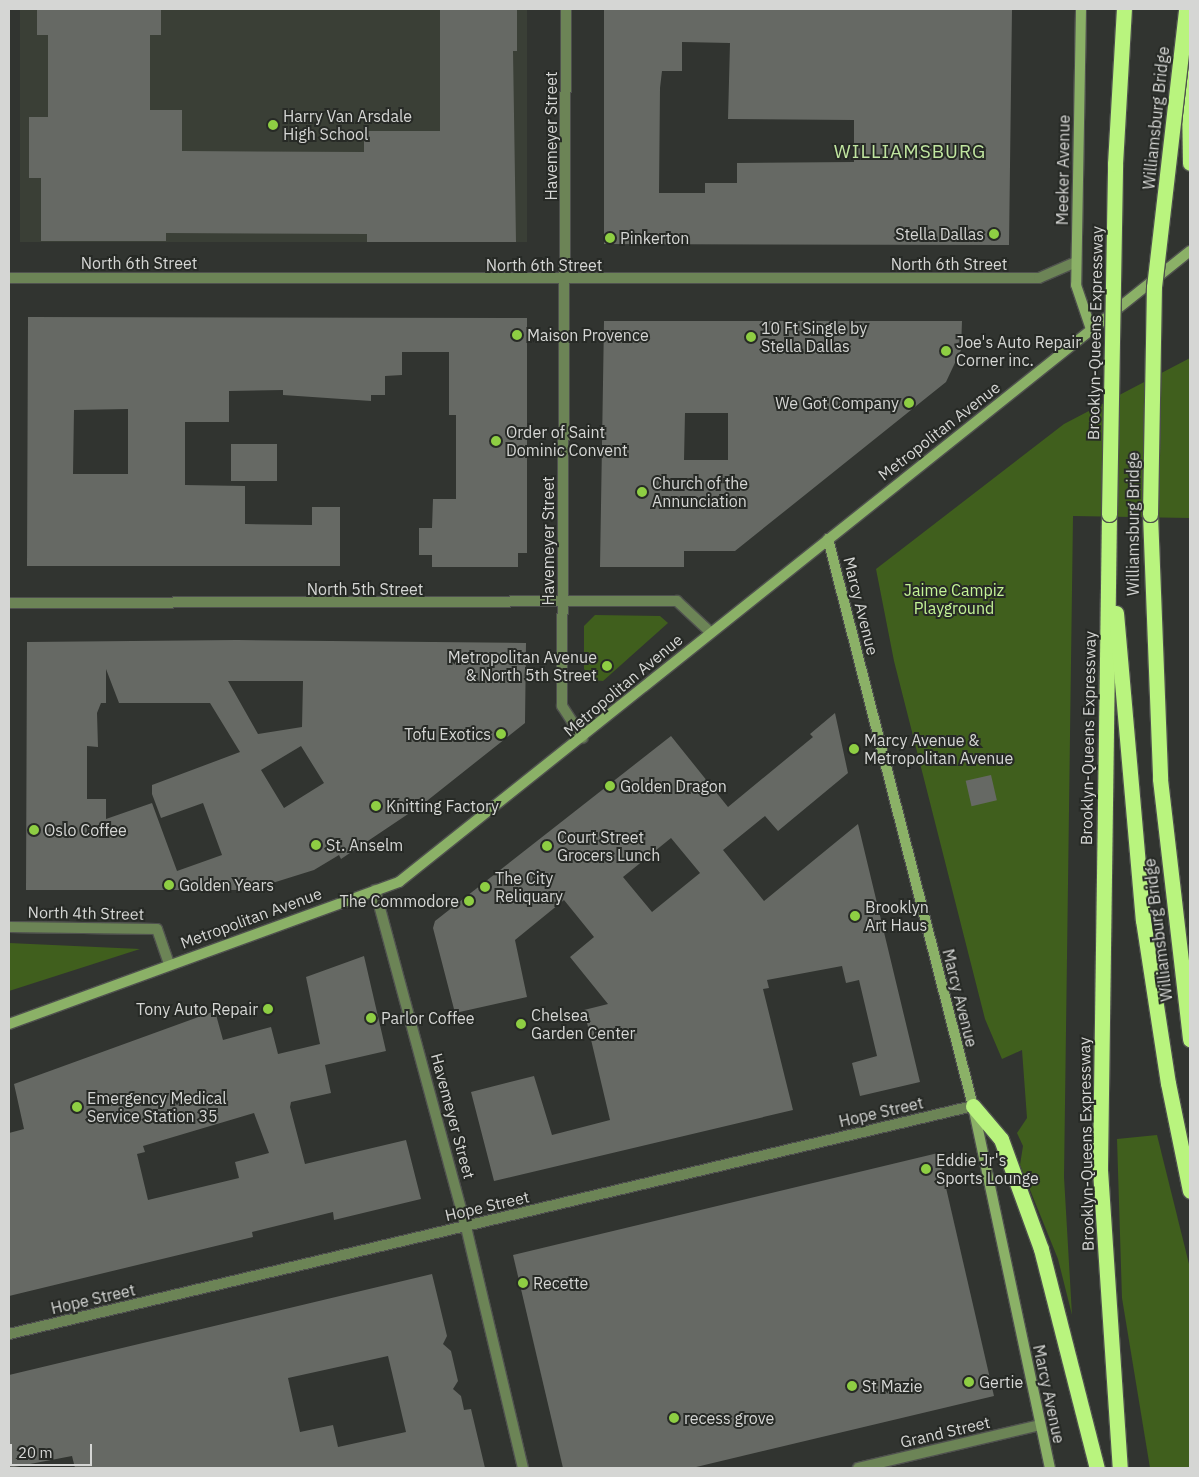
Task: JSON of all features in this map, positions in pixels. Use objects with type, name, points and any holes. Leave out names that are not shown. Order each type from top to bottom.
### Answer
[{"type":"highway","name":"Brooklyn-Queens Expressway","points":[[1120,1468],[1100,1170],[1115,164],[1124,9]]},
{"type":"highway","name":"Williamsburg Bridge","points":[[1186,9],[1154,287],[1150,514],[1162,809],[1190,1039]]},
{"type":"highway","points":[[1186,9],[1190,163]]},
{"type":"highway","name":"Williamsburg Bridge","points":[[1109,514],[1142,911],[1168,1084],[1190,1191]]},
{"type":"highway","points":[[973,1106],[1001,1139],[1041,1249],[1097,1468]]},
{"type":"main road","name":"Meeker Avenue","points":[[1081,9],[1076,285],[1091,330]]},
{"type":"main road","name":"Metropolitan Avenue","points":[[9,1024],[375,890],[415,871],[583,738],[710,632],[1190,251]]},
{"type":"main road","name":"Marcy Avenue","points":[[828,539],[973,1106],[1050,1468]]},
{"type":"street","name":"Havemeyer Street","points":[[566,9],[562,706],[583,738]]},
{"type":"street","name":"North 6th Street","points":[[9,278],[565,280],[1039,278],[1076,262]]},
{"type":"street","name":"North 5th Street","points":[[9,603],[677,601],[710,632]]},
{"type":"street","name":"Havemeyer Street","points":[[375,890],[466,1227],[523,1468]]},
{"type":"street","name":"North 4th Street","points":[[9,928],[156,929],[169,964]]},
{"type":"street","name":"Hope Street","points":[[9,1334],[973,1106]]},
{"type":"street","name":"Grand Street","points":[[858,1468],[1040,1425]]},
{"type":"shaded area","name":"Harry Van Arsdale High School","points":[[20,9],[527,9],[527,242],[20,242]]},
{"type":"green space","name":"Jaime Campiz Playground","points":[[1190,358],[1190,518],[1073,516],[1064,1177],[1072,1315],[1058,1259],[1020,1165],[1023,1146],[1017,1133],[1027,1118],[1022,1050],[1002,1059],[985,1019],[894,661],[876,569],[1064,424]]},
{"type":"green space","points":[[595,615],[660,616],[668,623],[603,681],[593,680],[584,669],[584,626]]},
{"type":"green space","points":[[9,943],[140,949],[9,991]]},
{"type":"green space","points":[[1157,1135],[1190,1268],[1190,1468],[1150,1468],[1122,1298],[1117,1139]]},
{"type":"building","points":[[37,9],[161,9],[161,35],[150,35],[150,110],[182,110],[182,151],[364,152],[364,131],[440,131],[440,9],[517,9],[517,51],[513,51],[516,242],[367,242],[367,234],[166,233],[166,241],[41,241],[41,178],[29,178],[29,117],[48,117],[48,35],[37,35]]},
{"type":"building","points":[[604,9],[1012,9],[1009,245],[604,244]],"holes":[[[682,42],[730,43],[728,119],[854,120],[854,162],[737,163],[737,183],[705,183],[705,193],[659,193],[660,88],[662,71],[682,71]]]},
{"type":"building","points":[[28,317],[527,318],[527,553],[518,553],[518,567],[432,567],[432,555],[419,555],[419,528],[432,528],[433,499],[456,499],[456,415],[449,415],[449,352],[402,352],[402,375],[385,376],[385,395],[371,395],[371,401],[283,395],[283,390],[229,391],[229,422],[185,422],[185,485],[245,486],[245,524],[312,525],[312,507],[340,507],[340,566],[27,566]],"holes":[[[128,409],[128,474],[73,474],[74,410]]]},
{"type":"building","points":[[604,321],[962,321],[961,350],[946,382],[735,551],[684,551],[684,567],[600,567]],"holes":[[[685,413],[728,413],[728,460],[684,460]]]},
{"type":"building","points":[[231,444],[277,444],[277,481],[231,481]]},
{"type":"building","points":[[237,640],[526,643],[525,723],[423,804],[341,859],[339,855],[314,870],[250,890],[26,890],[27,642]],"holes":[[[106,669],[119,703],[210,703],[240,752],[152,785],[152,794],[161,818],[203,803],[222,855],[177,871],[152,803],[106,819],[106,799],[87,799],[87,746],[98,747],[97,713],[101,703],[106,703]],[[228,681],[303,681],[302,727],[258,734]],[[301,746],[324,783],[284,808],[261,770]]]},
{"type":"building","points":[[835,713],[848,773],[778,831],[765,816],[723,850],[764,901],[858,824],[920,1082],[860,1096],[852,1063],[877,1056],[859,980],[846,983],[842,966],[767,980],[769,988],[763,989],[793,1110],[494,1181],[471,1092],[534,1076],[552,1135],[610,1120],[584,1010],[608,1004],[570,957],[594,937],[564,900],[515,940],[527,997],[455,1013],[433,928],[435,921],[671,736],[728,807],[813,737],[810,734]],"holes":[[[671,838],[700,873],[652,912],[623,877]]]},
{"type":"building","points":[[991,775],[997,800],[972,806],[966,781]]},
{"type":"building","points":[[364,956],[386,1051],[325,1065],[331,1093],[291,1102],[290,1107],[305,1164],[406,1140],[421,1199],[334,1220],[333,1212],[252,1232],[253,1237],[9,1296],[9,1133],[24,1129],[14,1084],[215,1011],[223,1040],[271,1027],[278,1054],[320,1044],[306,977]],"holes":[[[254,1113],[269,1153],[235,1162],[239,1178],[148,1200],[137,1154],[145,1152],[143,1146]]]},
{"type":"building","points":[[938,1153],[994,1396],[692,1468],[563,1468],[513,1255]]},
{"type":"building","points":[[432,1274],[447,1336],[443,1344],[451,1351],[458,1381],[453,1389],[461,1396],[464,1410],[471,1409],[485,1468],[75,1468],[72,1456],[9,1468],[9,1375]],"holes":[[[388,1356],[406,1432],[338,1447],[333,1425],[300,1432],[288,1378]]]},
{"type":"place","name":"Harry Van Arsdale High School","points":[[273,125]]},
{"type":"place","name":"Stella Dallas","points":[[994,234]]},
{"type":"place","name":"Pinkerton","points":[[610,238]]},
{"type":"place","name":"Maison Provence","points":[[517,335]]},
{"type":"place","name":"10 Ft Single by Stella Dallas","points":[[751,337]]},
{"type":"place","name":"Joe's Auto Repair Corner inc.","points":[[946,351]]},
{"type":"place","name":"We Got Company","points":[[909,403]]},
{"type":"place","name":"Order of Saint Dominic Convent","points":[[496,441]]},
{"type":"place","name":"Church of the Annunciation","points":[[642,492]]},
{"type":"place","name":"Metropolitan Avenue & North 5th Street","points":[[607,666]]},
{"type":"place","name":"Tofu Exotics","points":[[501,734]]},
{"type":"place","name":"Marcy Avenue & Metropolitan Avenue","points":[[854,749]]},
{"type":"place","name":"Golden Dragon","points":[[610,786]]},
{"type":"place","name":"Knitting Factory","points":[[376,806]]},
{"type":"place","name":"Oslo Coffee","points":[[34,830]]},
{"type":"place","name":"St. Anselm","points":[[316,845]]},
{"type":"place","name":"Court Street Grocers Lunch","points":[[547,846]]},
{"type":"place","name":"Golden Years","points":[[169,885]]},
{"type":"place","name":"The City Reliquary","points":[[485,887]]},
{"type":"place","name":"The Commodore","points":[[469,901]]},
{"type":"place","name":"Brooklyn Art Haus","points":[[855,916]]},
{"type":"place","name":"Tony Auto Repair","points":[[268,1009]]},
{"type":"place","name":"Parlor Coffee","points":[[371,1018]]},
{"type":"place","name":"Chelsea Garden Center","points":[[521,1024]]},
{"type":"place","name":"Emergency Medical Service Station 35","points":[[77,1107]]},
{"type":"place","name":"Eddie Jr's Sports Lounge","points":[[926,1169]]},
{"type":"place","name":"Recette","points":[[523,1283]]},
{"type":"place","name":"Gertie","points":[[969,1382]]},
{"type":"place","name":"St Mazie","points":[[852,1386]]},
{"type":"place","name":"recess grove","points":[[674,1418]]},
{"type":"district","name":"WILLIAMSBURG","points":[[910,152]]}]
